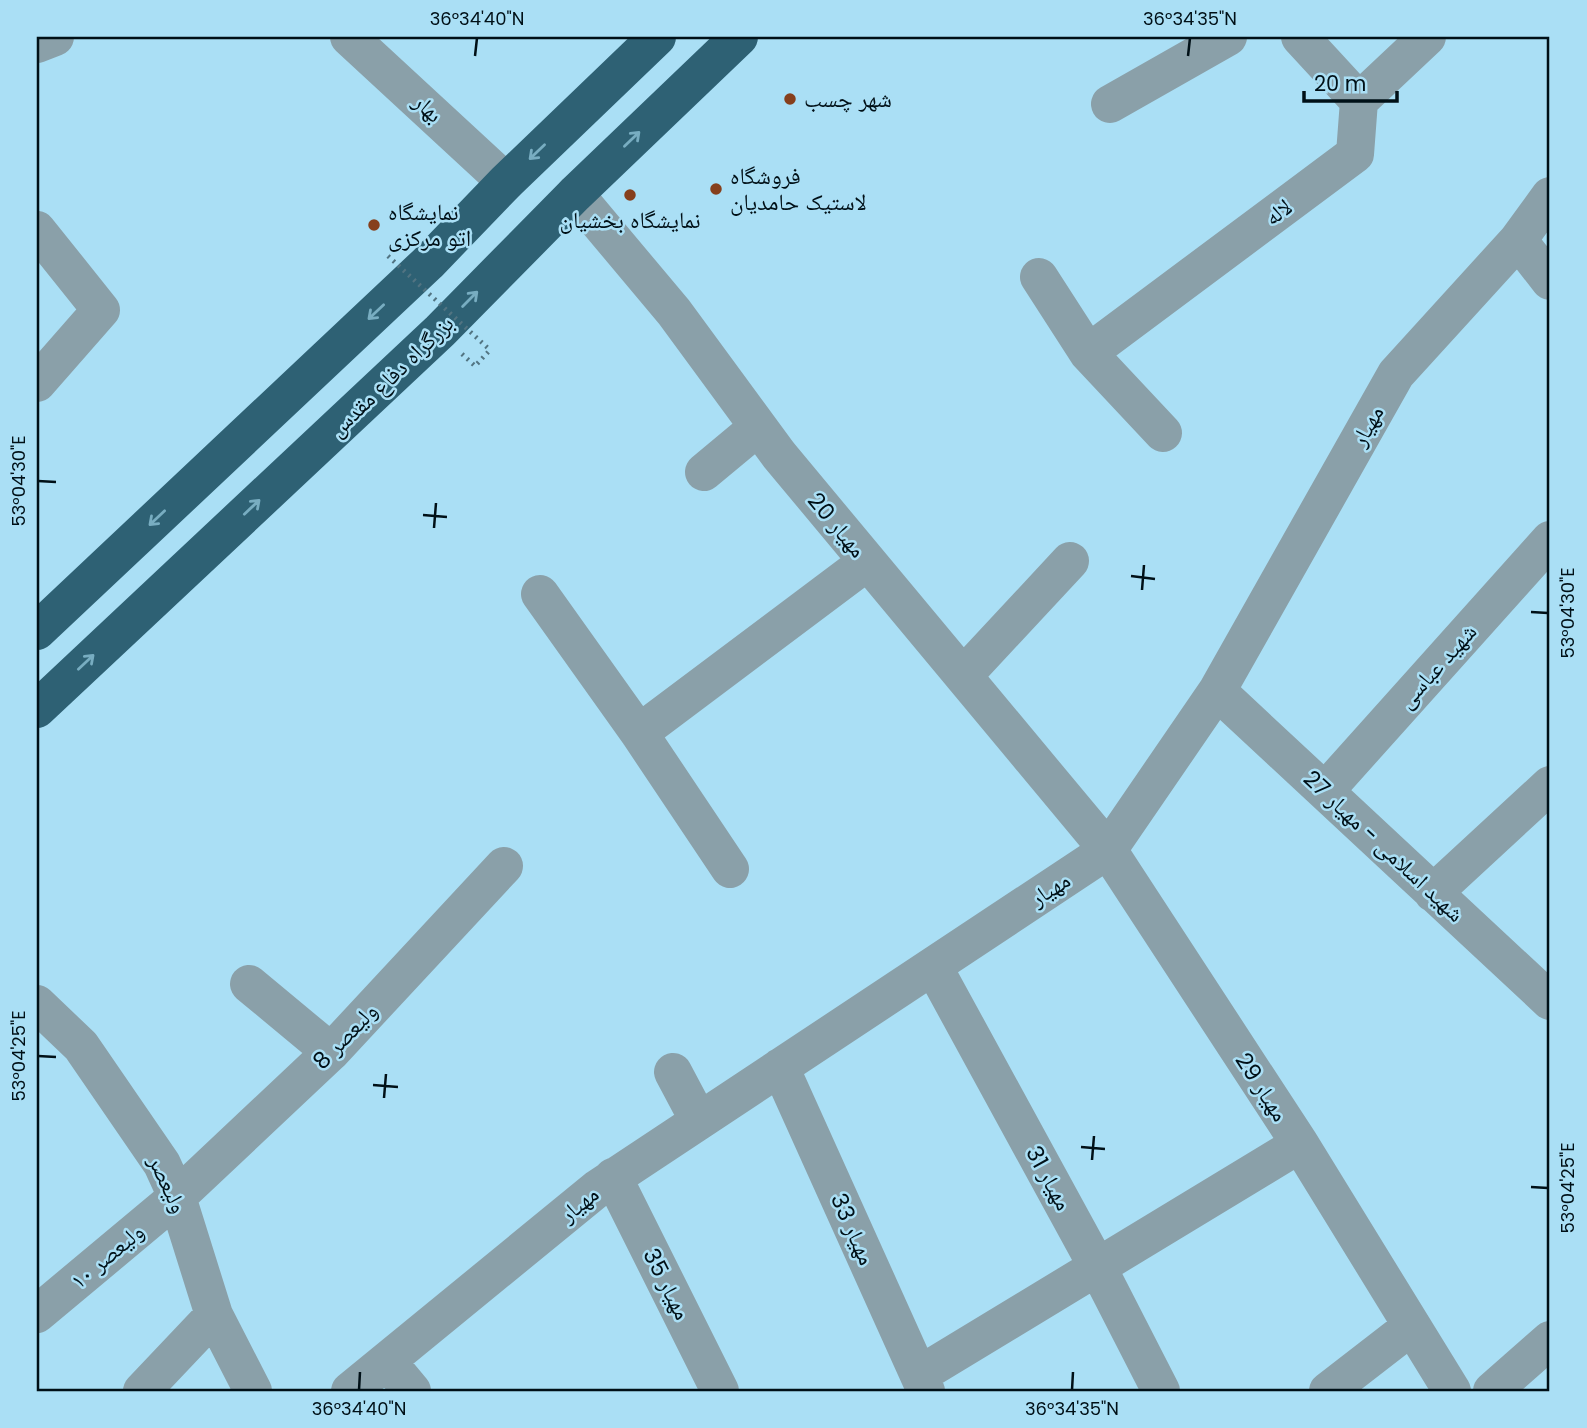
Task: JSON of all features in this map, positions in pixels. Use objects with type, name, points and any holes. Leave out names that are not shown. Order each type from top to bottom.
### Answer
[{"type":"highway","points":[[37,631],[428,263],[506,181],[657,37]]},
{"type":"highway","name":"بزرگراه دفاع مقدس","points":[[37,709],[440,331],[575,194],[739,37]]},
{"type":"street","points":[[37,44],[55,37]]},
{"type":"street","name":"بهار","points":[[349,37],[506,181]]},
{"type":"street","points":[[1110,104],[1228,37]]},
{"type":"street","points":[[1300,37],[1359,101],[1427,37]]},
{"type":"street","name":"لاله","points":[[1088,353],[1355,154],[1359,101]]},
{"type":"street","name":"مهیار 20","points":[[575,194],[674,312],[779,455],[1108,850]]},
{"type":"street","name":"مهیار","points":[[350,1391],[613,1177],[1108,850],[1217,691],[1396,374],[1518,240],[1550,195]]},
{"type":"street","points":[[37,230],[102,310],[37,383]]},
{"type":"street","points":[[1518,240],[1550,281]]},
{"type":"street","points":[[1039,276],[1088,353],[1163,433]]},
{"type":"street","points":[[704,472],[758,427]]},
{"type":"street","name":"شهید عباسی","points":[[1325,791],[1550,540]]},
{"type":"street","points":[[963,676],[1070,561]]},
{"type":"street","points":[[639,733],[867,562]]},
{"type":"street","points":[[540,594],[639,733],[730,869]]},
{"type":"street","name":"شهید اسلامی - مهیار 27","points":[[1217,691],[1550,1001]]},
{"type":"street","points":[[1433,893],[1550,785]]},
{"type":"street","name":"مهیار 29","points":[[1108,850],[1300,1144],[1452,1391]]},
{"type":"street","name":"ولیعصر 8","points":[[177,1197],[331,1052],[504,866]]},
{"type":"street","name":"مهیار 31","points":[[933,966],[1098,1268],[1161,1391]]},
{"type":"street","points":[[249,984],[331,1052]]},
{"type":"street","name":"ولیعصر","points":[[37,1004],[81,1046],[162,1164],[177,1197],[214,1315],[253,1391]]},
{"type":"street","name":"مهیار 33","points":[[780,1067],[923,1383]]},
{"type":"street","points":[[673,1072],[699,1121]]},
{"type":"street","points":[[923,1383],[1098,1268],[1300,1144]]},
{"type":"street","name":"مهیار 35","points":[[613,1177],[720,1391]]},
{"type":"street","name":"ولیعصر ۱۰","points":[[37,1314],[177,1197]]},
{"type":"street","points":[[142,1391],[214,1315]]},
{"type":"street","points":[[1328,1391],[1412,1326]]},
{"type":"street","points":[[1492,1391],[1550,1340]]},
{"type":"street","points":[[387,1361],[412,1391]]},
{"type":"path","points":[[388,257],[490,350],[475,366]]},
{"type":"place","name":"شهر چسب","points":[[790,99]]},
{"type":"place","name":"فروشگاه لاستیک حامدیان","points":[[716,189]]},
{"type":"place","name":"نمایشگاه بخشیان","points":[[630,195]]},
{"type":"place","name":"نمایشگاه اتو مرکزی","points":[[374,225]]}]
